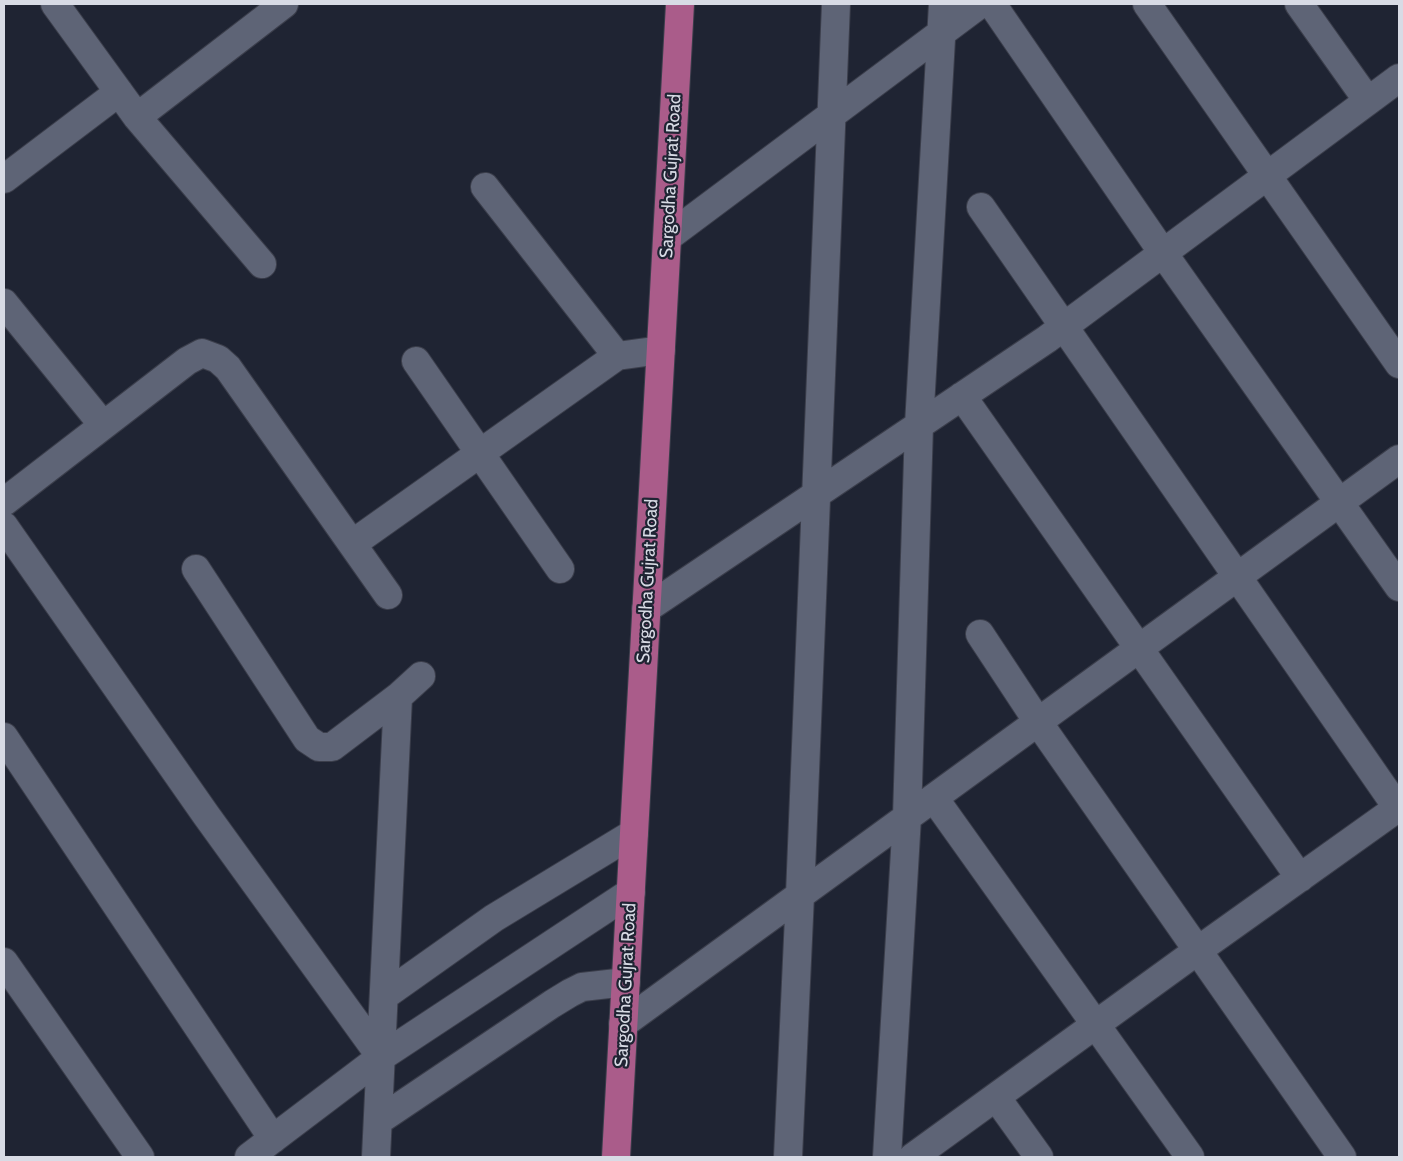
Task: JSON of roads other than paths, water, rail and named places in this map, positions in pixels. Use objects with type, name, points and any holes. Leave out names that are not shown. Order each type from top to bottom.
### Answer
[{"type":"main road","name":"Sargodha Gujrat Road","points":[[616,1157],[680,4]]},
{"type":"street","points":[[55,4],[137,116],[262,264]]},
{"type":"street","points":[[788,1157],[836,4]]},
{"type":"street","points":[[887,1157],[907,818],[919,425],[943,31],[943,4]]},
{"type":"street","points":[[668,237],[980,4]]},
{"type":"street","points":[[992,4],[1163,253],[1399,587]]},
{"type":"street","points":[[1147,4],[1399,364]]},
{"type":"street","points":[[1299,4],[1368,101]]},
{"type":"street","points":[[137,116],[269,8]]},
{"type":"street","points":[[646,609],[1065,326],[1399,78]]},
{"type":"street","points":[[4,179],[119,92]]},
{"type":"street","points":[[485,187],[616,356]]},
{"type":"street","points":[[913,1157],[1197,950],[1399,808],[981,207]]},
{"type":"street","points":[[4,303],[103,425]]},
{"type":"street","points":[[352,544],[616,356],[661,350]]},
{"type":"street","points":[[4,502],[187,361],[202,353],[218,359],[228,368],[388,595]]},
{"type":"street","points":[[416,361],[560,569]]},
{"type":"street","points":[[962,396],[1300,878]]},
{"type":"street","points":[[623,1024],[1399,459]]},
{"type":"street","points":[[4,526],[206,815],[381,1057]]},
{"type":"street","points":[[196,569],[307,739],[319,747],[332,747],[398,697],[421,676]]},
{"type":"street","points":[[980,634],[1038,722],[1342,1157]]},
{"type":"street","points":[[376,1157],[398,697]]},
{"type":"street","points":[[4,737],[273,1139]]},
{"type":"street","points":[[934,798],[1190,1157]]},
{"type":"street","points":[[384,996],[494,918],[634,833]]},
{"type":"street","points":[[248,1157],[381,1057],[630,892]]},
{"type":"street","points":[[4,962],[140,1157]]},
{"type":"street","points":[[378,1121],[570,993],[582,987],[626,982]]},
{"type":"street","points":[[996,1097],[1038,1157]]}]
